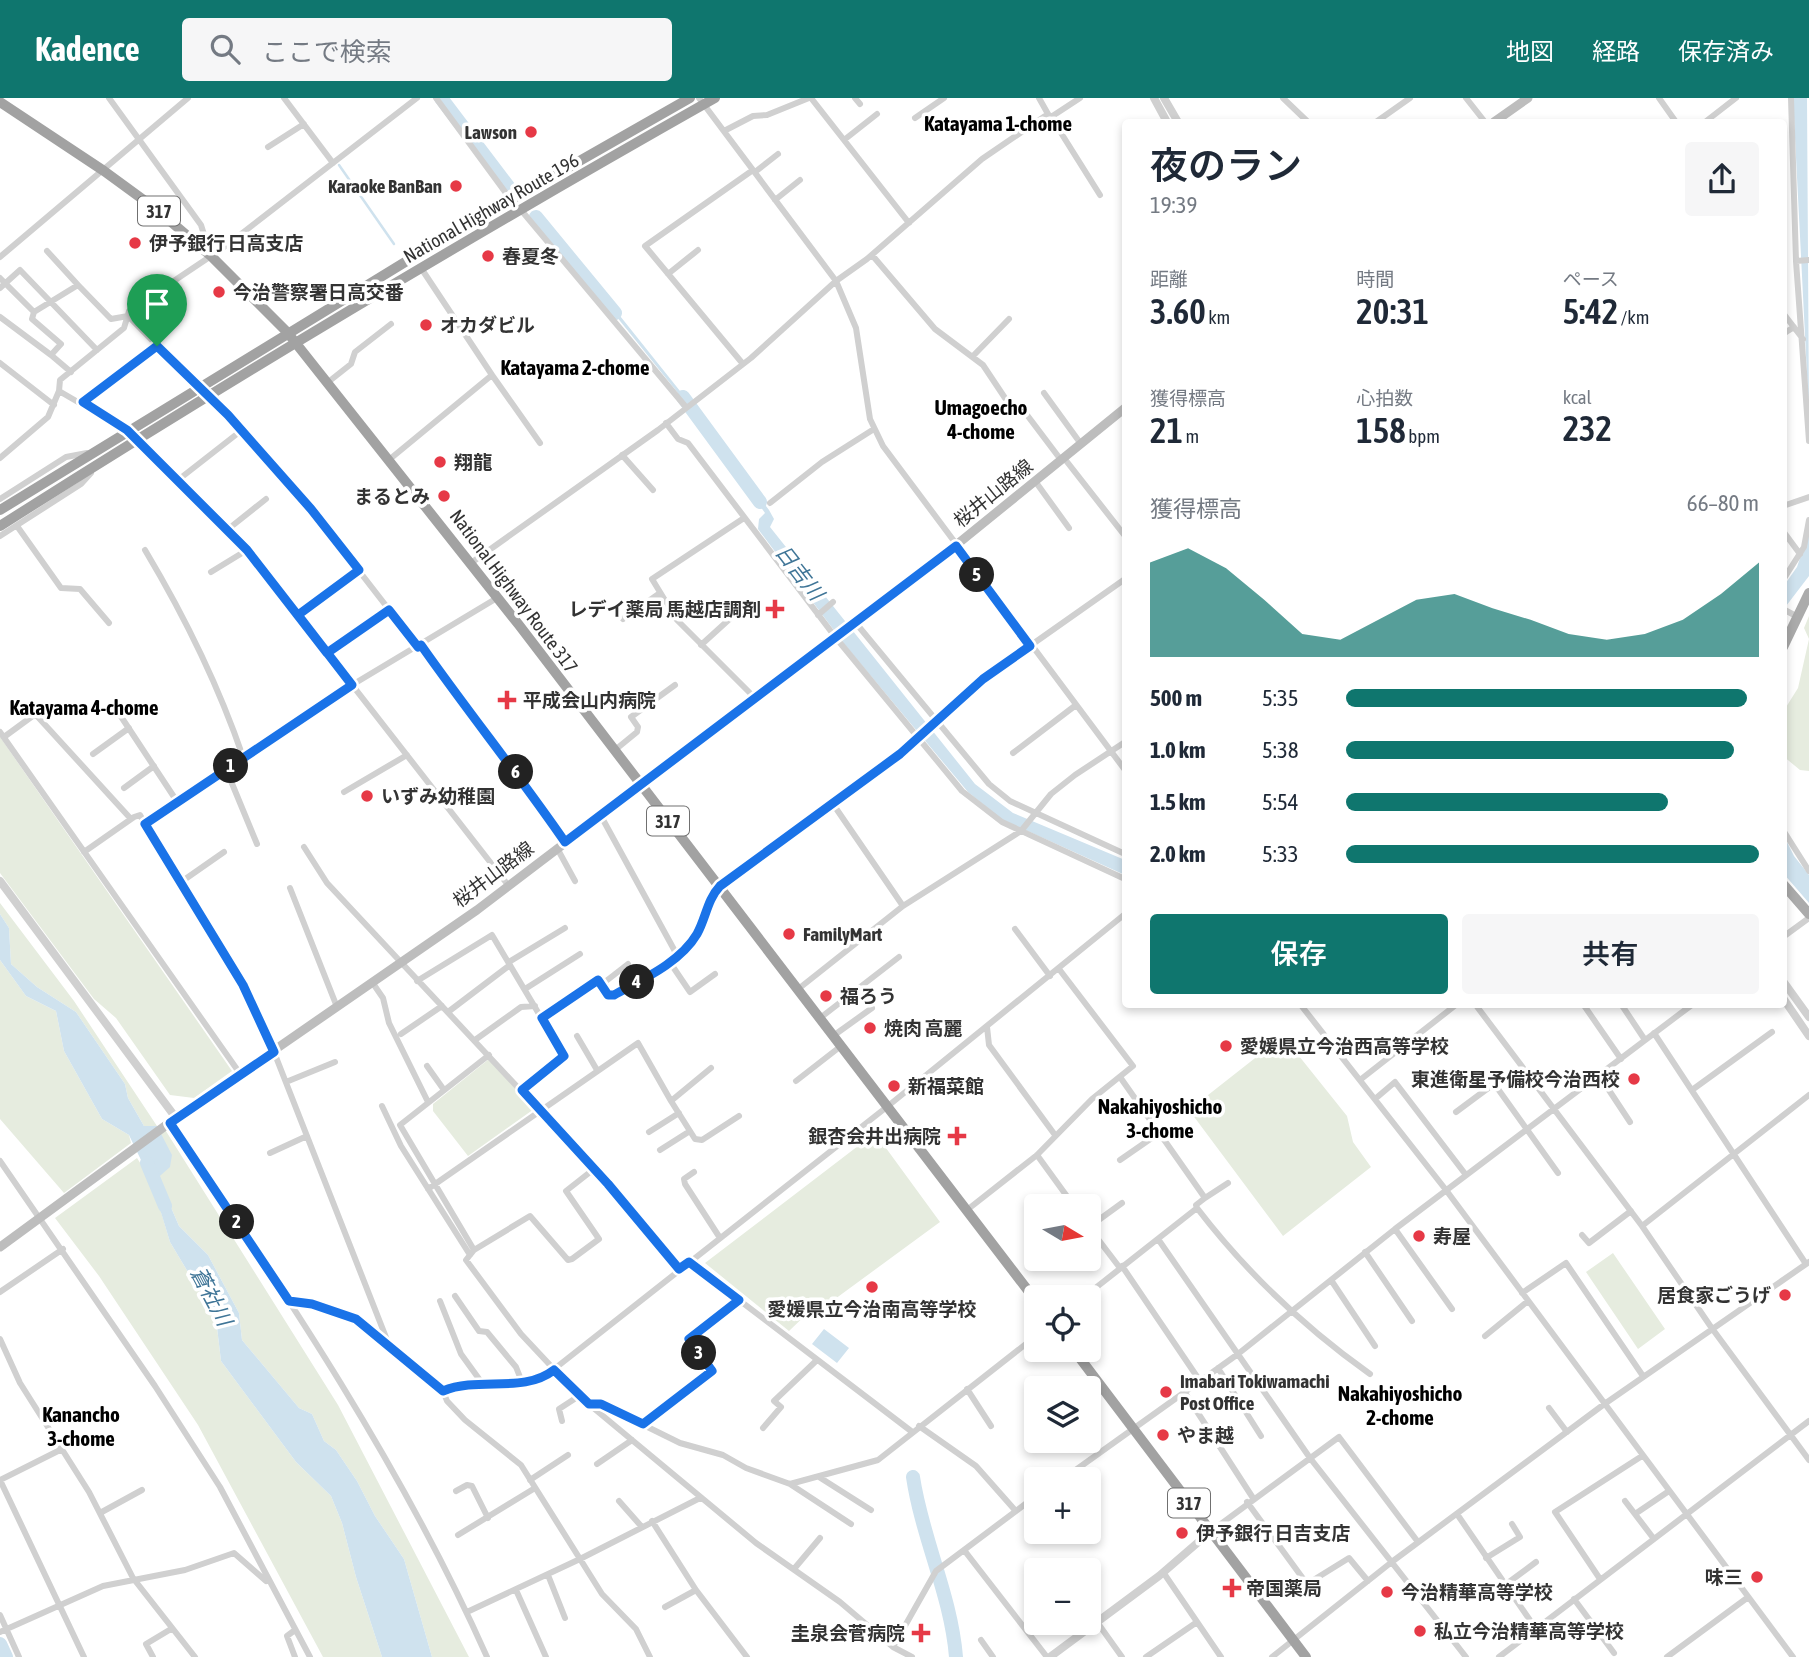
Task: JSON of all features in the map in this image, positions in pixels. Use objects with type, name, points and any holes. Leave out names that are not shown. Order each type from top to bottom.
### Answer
[{"type":"highway","name":"National Highway Route 196","points":[[0,510],[287,332],[690,98]]},
{"type":"highway","name":"National Highway Route 196","points":[[0,526],[136,439],[421,268],[701,101],[715,98]]},
{"type":"highway","name":"National Highway Route 317","points":[[0,102],[104,171],[211,256],[287,332],[471,562],[1024,1285]]},
{"type":"highway","name":"317","points":[[1083,1362],[1306,1657]]},
{"type":"main road","points":[[1498,119],[1528,98]]},
{"type":"main road","name":"桜井山路線","points":[[0,1247],[601,817],[956,546],[1122,410]]},
{"type":"main road","points":[[1787,637],[1809,593]]},
{"type":"main road","points":[[1787,889],[1809,916]]},
{"type":"street","points":[[108,98],[201,225],[211,256]]},
{"type":"street","points":[[0,257],[188,98]]},
{"type":"street","points":[[284,98],[333,163]]},
{"type":"street","points":[[0,458],[48,417],[59,391],[60,380],[124,328],[129,311],[211,256],[417,98]]},
{"type":"street","points":[[436,98],[511,200]]},
{"type":"street","points":[[724,131],[753,116],[767,115],[810,98],[909,223]]},
{"type":"street","points":[[915,118],[944,98]]},
{"type":"street","points":[[1040,98],[1069,151],[1100,195]]},
{"type":"street","points":[[471,562],[666,423],[743,363],[836,281],[872,256],[982,159],[1080,98]]},
{"type":"street","points":[[1154,98],[1165,119]]},
{"type":"street","points":[[1164,98],[1176,119]]},
{"type":"street","points":[[1284,98],[1305,119]]},
{"type":"street","points":[[1380,119],[1410,98]]},
{"type":"street","points":[[1466,98],[1483,119]]},
{"type":"street","points":[[1659,98],[1674,119]]},
{"type":"street","points":[[1709,119],[1736,98]]},
{"type":"street","points":[[1791,98],[1797,261],[1809,441]]},
{"type":"street","points":[[701,101],[836,281],[856,328],[870,419],[890,457],[1122,765]]},
{"type":"street","points":[[844,141],[877,114]]},
{"type":"street","points":[[268,147],[303,124]]},
{"type":"street","points":[[1787,143],[1793,143]]},
{"type":"street","points":[[743,363],[645,246],[778,154]]},
{"type":"street","points":[[775,200],[800,180]]},
{"type":"street","points":[[521,210],[688,404]]},
{"type":"street","points":[[668,274],[698,250]]},
{"type":"street","points":[[47,251],[111,318],[128,316]]},
{"type":"street","points":[[872,256],[935,329],[983,365],[1013,410],[1024,411],[1122,532]]},
{"type":"street","points":[[1797,261],[1809,260]]},
{"type":"street","points":[[421,268],[540,443]]},
{"type":"street","points":[[51,355],[61,344],[2,283],[20,270],[97,350]]},
{"type":"street","points":[[21,332],[33,316],[78,285]]},
{"type":"street","points":[[128,316],[242,430],[311,509],[420,646],[478,726],[504,753],[561,845],[575,881]]},
{"type":"street","points":[[0,317],[71,372]]},
{"type":"street","points":[[1787,318],[1803,339]]},
{"type":"street","points":[[973,356],[1009,319]]},
{"type":"street","points":[[327,383],[351,364],[355,352],[391,324]]},
{"type":"street","points":[[1787,331],[1794,327]]},
{"type":"street","points":[[83,402],[157,346]]},
{"type":"street","points":[[0,363],[54,405]]},
{"type":"street","points":[[0,373],[7,368]]},
{"type":"street","points":[[390,459],[492,375]]},
{"type":"street","points":[[59,391],[83,402],[127,430],[247,550],[508,885]]},
{"type":"street","points":[[1044,393],[1081,444]]},
{"type":"street","points":[[666,423],[678,439],[688,443],[836,638],[962,791],[984,811],[1122,878]]},
{"type":"street","points":[[771,503],[822,462],[874,429]]},
{"type":"street","points":[[177,480],[242,430]]},
{"type":"street","points":[[0,499],[66,457],[91,452]]},
{"type":"street","points":[[622,455],[653,490]]},
{"type":"street","points":[[0,536],[81,484],[99,463]]},
{"type":"street","points":[[1035,481],[1069,528]]},
{"type":"street","points":[[1787,505],[1809,497]]},
{"type":"street","points":[[227,530],[266,499]]},
{"type":"street","points":[[744,518],[652,579],[677,620],[756,699]]},
{"type":"street","points":[[1787,574],[1800,554],[1809,520]]},
{"type":"street","points":[[17,526],[61,588],[80,589],[109,623]]},
{"type":"street","points":[[1787,536],[1800,554]]},
{"type":"street","points":[[211,572],[247,550]]},
{"type":"street","points":[[145,551],[176,601],[223,698],[243,757]]},
{"type":"street","points":[[298,615],[359,570]]},
{"type":"street","points":[[542,1018],[598,980],[608,995],[614,995],[677,955],[697,933],[711,896],[720,886],[919,738],[983,679],[1122,581]]},
{"type":"street","points":[[624,618],[660,593]]},
{"type":"street","points":[[145,824],[352,685],[497,598]]},
{"type":"street","points":[[819,615],[833,602]]},
{"type":"street","points":[[327,653],[389,610]]},
{"type":"street","points":[[1787,612],[1796,616]]},
{"type":"street","points":[[701,645],[734,615]]},
{"type":"street","points":[[855,623],[935,723],[989,784],[1010,801],[1122,853]]},
{"type":"street","points":[[614,751],[637,732],[638,727],[631,718],[675,685]]},
{"type":"street","points":[[1013,753],[1076,705]]},
{"type":"street","points":[[131,819],[37,716],[34,715],[2,735],[241,1075]]},
{"type":"street","points":[[120,715],[178,803]]},
{"type":"street","points":[[93,754],[129,728]]},
{"type":"street","points":[[797,989],[904,906],[1021,831],[1035,812],[1075,775],[1122,744]]},
{"type":"street","points":[[344,792],[407,755]]},
{"type":"street","points":[[124,788],[154,765]]},
{"type":"street","points":[[226,769],[257,844]]},
{"type":"street","points":[[833,804],[904,906]]},
{"type":"street","points":[[84,852],[140,815],[243,985],[274,1052],[389,1346]]},
{"type":"street","points":[[601,817],[677,955]]},
{"type":"street","points":[[1787,836],[1809,871]]},
{"type":"street","points":[[304,847],[327,883],[522,1090],[679,1269]]},
{"type":"street","points":[[181,882],[224,852]]},
{"type":"street","points":[[0,881],[170,1123],[289,1301],[414,1510],[467,1612],[487,1657]]},
{"type":"street","points":[[290,888],[337,1007]]},
{"type":"street","points":[[443,1391],[459,1384],[539,1381],[888,1107],[1122,916]]},
{"type":"street","points":[[1787,934],[1809,916]]},
{"type":"street","points":[[448,1012],[510,964],[565,928]]},
{"type":"street","points":[[1015,929],[1050,976]]},
{"type":"street","points":[[417,981],[492,935],[564,1056],[522,1090]]},
{"type":"street","points":[[525,989],[580,954]]},
{"type":"street","points":[[820,1018],[899,957]]},
{"type":"street","points":[[669,961],[690,992],[715,974]]},
{"type":"street","points":[[601,985],[628,964]]},
{"type":"street","points":[[967,1210],[1037,1156],[1091,1099],[1133,1066],[1059,969]]},
{"type":"street","points":[[372,982],[383,998],[389,1023],[428,1102]]},
{"type":"street","points":[[1787,987],[1809,1017]]},
{"type":"street","points":[[1787,1004],[1809,1036]]},
{"type":"street","points":[[401,1034],[442,1006]]},
{"type":"street","points":[[475,1040],[521,1007],[535,1006]]},
{"type":"street","points":[[834,1036],[872,1008]]},
{"type":"street","points":[[1303,1008],[1446,1190],[1603,1405],[1793,1657]]},
{"type":"street","points":[[1360,1080],[1452,1008]]},
{"type":"street","points":[[1478,1008],[1552,1110],[1642,1226],[1711,1327],[1809,1460]]},
{"type":"street","points":[[1586,1008],[1620,1059]]},
{"type":"street","points":[[1624,1008],[1645,1040]]},
{"type":"street","points":[[1080,1467],[1238,1354],[1395,1228],[1688,1008]]},
{"type":"street","points":[[986,1027],[989,1045],[1055,1135]]},
{"type":"street","points":[[1692,1090],[1772,1032]]},
{"type":"street","points":[[1272,1657],[1393,1561],[1603,1405],[1711,1327],[1807,1266],[1654,1033]]},
{"type":"street","points":[[577,1036],[597,1070]]},
{"type":"street","points":[[428,1189],[638,1043],[695,1139],[702,1140],[739,1116]]},
{"type":"street","points":[[796,1081],[841,1046]]},
{"type":"street","points":[[472,1252],[400,1125],[489,1055]]},
{"type":"street","points":[[286,1082],[335,1062]]},
{"type":"street","points":[[427,1066],[444,1090]]},
{"type":"street","points":[[671,1101],[711,1068]]},
{"type":"street","points":[[1599,1075],[1630,1122]]},
{"type":"street","points":[[1120,1077],[1205,1198]]},
{"type":"street","points":[[1375,1099],[1395,1083],[1466,1175]]},
{"type":"street","points":[[1456,1112],[1491,1086],[1498,1089],[1558,1173]]},
{"type":"street","points":[[1642,1226],[1809,1095]]},
{"type":"street","points":[[382,1106],[401,1146],[472,1252]]},
{"type":"street","points":[[649,1132],[679,1113]]},
{"type":"street","points":[[660,1150],[690,1131]]},
{"type":"street","points":[[1120,1160],[1159,1133]]},
{"type":"street","points":[[270,1153],[307,1136]]},
{"type":"street","points":[[1037,1156],[1065,1194]]},
{"type":"street","points":[[0,1161],[44,1214],[63,1249],[220,1487],[310,1657]]},
{"type":"street","points":[[594,1169],[566,1191],[598,1239],[572,1259],[568,1260],[530,1216],[472,1252],[466,1260],[521,1334],[579,1396],[700,1497],[840,1602],[892,1647],[912,1657]]},
{"type":"street","points":[[694,1172],[684,1179],[685,1184],[720,1238]]},
{"type":"street","points":[[1099,1285],[1197,1208],[1196,1205],[1228,1183]]},
{"type":"street","points":[[1101,1218],[1122,1203]]},
{"type":"street","points":[[1197,1208],[1225,1245],[1292,1312],[1324,1341],[1370,1374]]},
{"type":"street","points":[[1582,1235],[1589,1243],[1631,1212]]},
{"type":"street","points":[[1395,1228],[1452,1309]]},
{"type":"street","points":[[1158,1239],[1310,1458],[1466,1657]]},
{"type":"street","points":[[1101,1241],[1200,1381]]},
{"type":"street","points":[[0,1292],[63,1249]]},
{"type":"street","points":[[1365,1252],[1412,1321]]},
{"type":"street","points":[[689,1262],[911,1431]]},
{"type":"street","points":[[1522,1293],[1566,1263],[1643,1376]]},
{"type":"street","points":[[1331,1280],[1375,1346]]},
{"type":"street","points":[[455,1296],[479,1331],[487,1332],[516,1367],[522,1382]]},
{"type":"street","points":[[643,1424],[712,1371],[689,1339],[739,1300]]},
{"type":"street","points":[[289,1301],[312,1304],[356,1319],[443,1391],[456,1411],[521,1465],[602,1594],[636,1629],[650,1657]]},
{"type":"street","points":[[440,1301],[461,1354],[482,1384]]},
{"type":"street","points":[[1485,1336],[1528,1301]]},
{"type":"street","points":[[0,1339],[20,1383],[100,1513],[132,1578],[195,1657]]},
{"type":"street","points":[[790,1484],[878,1460],[911,1431],[1024,1345]]},
{"type":"street","points":[[762,1428],[781,1407],[774,1401],[817,1360]]},
{"type":"street","points":[[1218,1368],[1261,1436]]},
{"type":"street","points":[[967,1389],[991,1426]]},
{"type":"street","points":[[1185,1392],[1250,1500],[1307,1584],[1349,1558],[1368,1581]]},
{"type":"street","points":[[562,1420],[559,1409],[579,1396]]},
{"type":"street","points":[[589,1404],[601,1404],[680,1443],[723,1455],[746,1468],[790,1484],[851,1524]]},
{"type":"street","points":[[1549,1408],[1567,1432]]},
{"type":"street","points":[[1499,1657],[1809,1421]]},
{"type":"street","points":[[919,1426],[976,1466],[1014,1509]]},
{"type":"street","points":[[1101,1619],[1250,1500],[1339,1437],[1418,1542]]},
{"type":"street","points":[[597,1464],[632,1440]]},
{"type":"street","points":[[62,1449],[0,1480],[84,1657]]},
{"type":"street","points":[[530,1480],[568,1455]]},
{"type":"street","points":[[1600,1580],[1555,1512],[1642,1455]]},
{"type":"street","points":[[819,1477],[871,1510]]},
{"type":"street","points":[[456,1491],[467,1485],[472,1486],[488,1518]]},
{"type":"street","points":[[458,1535],[535,1488]]},
{"type":"street","points":[[100,1513],[142,1490]]},
{"type":"street","points":[[1635,1514],[1669,1491]]},
{"type":"street","points":[[467,1612],[548,1575],[700,1497]]},
{"type":"street","points":[[619,1501],[641,1527]]},
{"type":"street","points":[[1625,1501],[1654,1539]]},
{"type":"street","points":[[892,1647],[936,1571],[1024,1503]]},
{"type":"street","points":[[1457,1514],[1536,1629]]},
{"type":"street","points":[[652,1521],[696,1590],[747,1657]]},
{"type":"street","points":[[1486,1558],[1520,1537],[1512,1524]]},
{"type":"street","points":[[794,1569],[820,1538]]},
{"type":"street","points":[[964,1550],[1048,1657],[1079,1635]]},
{"type":"street","points":[[3,1630],[103,1586],[132,1578],[185,1570],[234,1553],[271,1584]]},
{"type":"street","points":[[1505,1585],[1536,1562]]},
{"type":"street","points":[[1163,1572],[1221,1657]]},
{"type":"street","points":[[548,1575],[565,1618]]},
{"type":"street","points":[[516,1590],[546,1657]]},
{"type":"street","points":[[665,1607],[696,1590]]},
{"type":"street","points":[[1667,1657],[1747,1598]]},
{"type":"street","points":[[1574,1599],[1614,1653]]},
{"type":"street","points":[[0,1615],[3,1630],[19,1657]]},
{"type":"street","points":[[1146,1657],[1197,1622]]},
{"type":"street","points":[[1101,1628],[1122,1657]]},
{"type":"street","points":[[153,1657],[145,1644],[171,1629]]},
{"type":"street","points":[[295,1630],[286,1636],[295,1657]]},
{"type":"street","points":[[981,1640],[989,1656]]},
{"type":"shaded area","points":[[1809,616],[1809,639],[1804,628]]},
{"type":"shaded area","points":[[1809,639],[1809,771],[1800,770],[1787,759],[1787,706],[1798,688]]},
{"type":"shaded area","points":[[0,737],[232,1071],[194,1098],[170,1095],[116,1018],[94,999],[0,873]]},
{"type":"shaded area","points":[[0,903],[74,1001],[157,1126],[164,1128],[338,1405],[469,1657],[432,1657],[404,1559],[336,1450],[324,1441],[312,1414],[299,1408],[242,1340],[239,1313],[208,1255],[179,1226],[167,1198],[153,1185],[170,1242],[216,1319],[221,1361],[296,1462],[331,1496],[342,1523],[382,1657],[323,1657],[198,1425],[99,1276],[55,1218],[137,1158],[153,1183],[144,1126],[128,1098],[125,1084],[76,1012],[37,987],[11,964],[9,928],[0,914]]},
{"type":"shaded area","points":[[0,960],[26,996],[56,1011],[64,1051],[102,1119],[129,1135],[131,1143],[64,1193],[0,1119]]},
{"type":"shaded area","points":[[1283,1036],[1347,1116],[1353,1142],[1371,1167],[1283,1236],[1189,1110]]},
{"type":"shaded area","points":[[489,1059],[534,1109],[468,1156],[433,1111],[433,1104]]},
{"type":"shaded area","points":[[875,1133],[940,1222],[820,1310],[812,1309],[789,1331],[705,1263]]},
{"type":"shaded area","points":[[1613,1253],[1665,1329],[1638,1349],[1586,1272]]},
{"type":"water","points":[[1793,98],[1807,98],[1809,414]]},
{"type":"water","points":[[545,222],[680,391],[769,510],[774,519],[770,527],[975,784],[1013,813],[1122,859],[1122,874],[1001,819],[968,792],[845,645],[758,529],[759,519],[765,513],[682,398],[542,224]]},
{"type":"water","points":[[1809,532],[1809,576],[1787,605],[1787,581],[1797,567]]},
{"type":"water","points":[[1787,842],[1809,875],[1809,903],[1787,878]]},
{"type":"water","points":[[0,914],[9,928],[11,964],[37,987],[76,1012],[125,1084],[128,1098],[144,1126],[157,1126],[172,1155],[170,1167],[152,1183],[129,1135],[102,1119],[64,1051],[56,1011],[26,996],[0,960]]},
{"type":"water","points":[[152,1183],[167,1198],[179,1226],[208,1255],[239,1313],[242,1340],[299,1408],[312,1414],[324,1441],[336,1450],[404,1559],[432,1657],[382,1657],[342,1523],[331,1496],[296,1462],[221,1361],[216,1319],[170,1242]]},
{"type":"water","points":[[824,1329],[849,1348],[837,1363],[812,1344]]},
{"type":"waterway","name":"日吉川","points":[[441,98],[510,189]]},
{"type":"waterway","points":[[339,165],[394,244]]},
{"type":"waterway","name":"日吉川","points":[[536,217],[615,313]]},
{"type":"waterway","name":"日吉川","points":[[683,397],[760,502]]},
{"type":"waterway","name":"蒼社川","points":[[147,1163],[165,1206]]},
{"type":"waterway","points":[[913,1477],[943,1589],[956,1657]]},
{"type":"waterway","points":[[0,1644],[6,1657]]},
{"type":"place","name":"Lawson","points":[[531,132]]},
{"type":"place","name":"Karaoke BanBan","points":[[456,186]]},
{"type":"place","name":"伊予銀行 日高支店","points":[[135,243]]},
{"type":"place","name":"春夏冬","points":[[488,256]]},
{"type":"place","name":"今治警察署日高交番","points":[[219,292]]},
{"type":"place","name":"オカダビル","points":[[426,325]]},
{"type":"place","name":"翔龍","points":[[440,462]]},
{"type":"place","name":"まるとみ","points":[[444,496]]},
{"type":"place","name":"レデイ薬局 馬越店調剤","points":[[775,609]]},
{"type":"place","name":"平成会山内病院","points":[[507,700]]},
{"type":"place","name":"いずみ幼稚園","points":[[367,796]]},
{"type":"place","name":"FamilyMart","points":[[789,934]]},
{"type":"place","name":"福ろう","points":[[826,996]]},
{"type":"place","name":"焼肉 高麗","points":[[870,1028]]},
{"type":"place","name":"愛媛県立今治西高等学校","points":[[1226,1046]]},
{"type":"place","name":"東進衛星予備校今治西校","points":[[1634,1079]]},
{"type":"place","name":"新福菜館","points":[[894,1086]]},
{"type":"place","name":"銀杏会井出病院","points":[[957,1136]]},
{"type":"place","name":"寿屋","points":[[1419,1236]]},
{"type":"place","name":"愛媛県立今治南高等学校","points":[[872,1287]]},
{"type":"place","name":"居食家ごうげ","points":[[1785,1295]]},
{"type":"place","name":"Imabari Tokiwamachi Post Office","points":[[1166,1392]]},
{"type":"place","name":"やま越","points":[[1163,1435]]},
{"type":"place","name":"伊予銀行 日吉支店","points":[[1182,1533]]},
{"type":"place","name":"味三","points":[[1757,1577]]},
{"type":"place","name":"帝国薬局","points":[[1232,1588]]},
{"type":"place","name":"今治精華高等学校","points":[[1387,1592]]},
{"type":"place","name":"私立今治精華高等学校","points":[[1420,1631]]},
{"type":"place","name":"圭泉会菅病院","points":[[921,1633]]},
{"type":"district","name":"Katayama 1-chome","points":[[998,123]]},
{"type":"district","name":"Katayama 2-chome","points":[[575,367]]},
{"type":"district","name":"Umagoecho 4-chome","points":[[981,419]]},
{"type":"district","name":"Katayama 4-chome","points":[[84,707]]},
{"type":"district","name":"Nakahiyoshicho 3-chome","points":[[1160,1118]]},
{"type":"district","name":"Nakahiyoshicho 2-chome","points":[[1400,1405]]},
{"type":"district","name":"Kanancho 3-chome","points":[[81,1426]]},
{"type":"route","points":[[157,346],[83,402],[127,430],[247,550],[327,653],[389,610],[418,647],[421,645],[478,726],[504,753],[565,842],[956,546],[1030,646],[983,679],[900,754],[720,886],[711,896],[697,933],[680,953],[614,995],[608,995],[598,980],[542,1018],[564,1056],[522,1090],[608,1184],[679,1269],[689,1262],[739,1300],[689,1339],[712,1371],[643,1424],[601,1404],[589,1404],[554,1370],[539,1381],[459,1384],[443,1391],[356,1319],[312,1304],[289,1301],[170,1123],[274,1052],[243,985],[145,824],[352,685],[298,615],[359,570],[311,509],[228,415],[157,346]]}]
